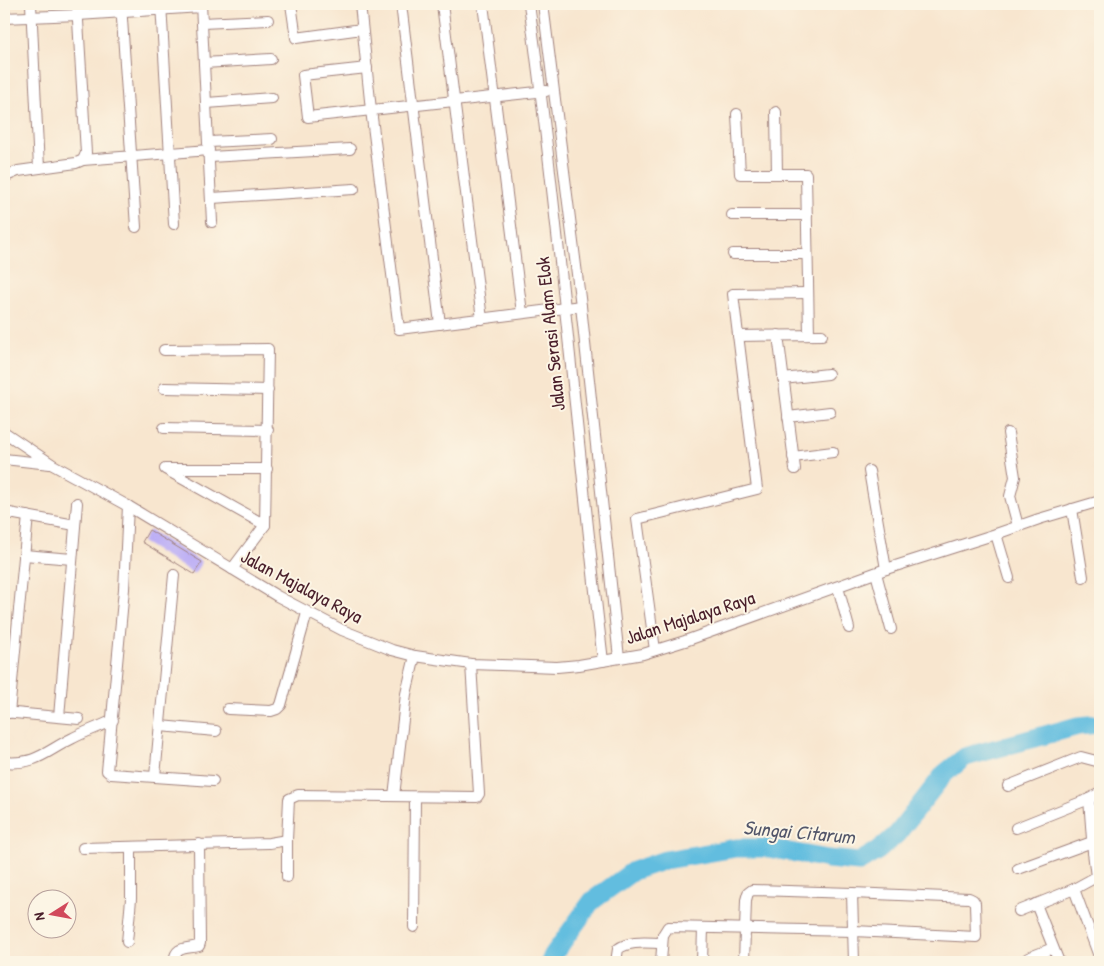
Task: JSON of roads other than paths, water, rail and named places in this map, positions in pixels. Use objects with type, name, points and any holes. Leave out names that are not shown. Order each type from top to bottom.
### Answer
[{"type":"street","points":[[31,4],[39,168]]},
{"type":"street","points":[[78,4],[86,154],[83,160]]},
{"type":"street","points":[[291,4],[296,38],[362,30]]},
{"type":"street","points":[[360,4],[371,110],[399,329],[581,306]]},
{"type":"street","points":[[401,4],[440,324]]},
{"type":"street","points":[[442,4],[482,319]]},
{"type":"street","points":[[484,4],[522,314]]},
{"type":"street","name":"Jalan Serasi Alam Elok","points":[[529,4],[566,308],[602,660]]},
{"type":"street","name":"Jalan Serasi Alam Elok","points":[[543,4],[581,306],[619,658]]},
{"type":"street","points":[[4,18],[78,15],[121,8],[201,5],[212,222]]},
{"type":"street","points":[[161,7],[174,224]]},
{"type":"street","points":[[121,8],[136,227]]},
{"type":"street","points":[[202,24],[268,20]]},
{"type":"street","points":[[204,63],[271,59]]},
{"type":"street","points":[[367,68],[303,75],[308,117],[554,90]]},
{"type":"street","points":[[206,102],[272,98]]},
{"type":"street","points":[[776,112],[778,174]]},
{"type":"street","points":[[737,114],[740,174],[806,174],[809,335]]},
{"type":"street","points":[[209,150],[272,139]]},
{"type":"street","points":[[4,177],[18,171],[76,163],[83,160],[131,155],[209,150],[350,149]]},
{"type":"street","points":[[212,198],[354,189]]},
{"type":"street","points":[[732,215],[807,215]]},
{"type":"street","points":[[733,254],[807,254]]},
{"type":"street","points":[[655,650],[637,519],[757,489],[733,294],[808,293]]},
{"type":"street","points":[[738,336],[822,334]]},
{"type":"street","points":[[778,335],[794,469]]},
{"type":"street","points":[[164,350],[268,349],[265,524],[232,569]]},
{"type":"street","points":[[783,379],[828,374]]},
{"type":"street","points":[[164,388],[268,390]]},
{"type":"street","points":[[788,417],[830,412]]},
{"type":"street","points":[[164,428],[268,430]]},
{"type":"street","name":"Jalan Majalaya Raya","points":[[4,432],[53,465],[128,506],[307,613],[349,633],[392,650],[415,656],[471,664],[556,666],[619,658],[655,650],[881,571],[1100,501]]},
{"type":"street","points":[[1008,433],[1015,477],[1010,496],[1018,526]]},
{"type":"street","points":[[793,457],[833,452]]},
{"type":"street","points":[[4,459],[53,465]]},
{"type":"street","points":[[265,524],[166,469],[267,469]]},
{"type":"street","points":[[869,471],[890,629]]},
{"type":"street","points":[[59,717],[77,503]]},
{"type":"street","points":[[128,506],[124,589],[107,771],[109,773],[213,781]]},
{"type":"street","points":[[1072,509],[1083,577]]},
{"type":"street","points":[[4,512],[75,525]]},
{"type":"street","points":[[28,516],[6,712],[79,719]]},
{"type":"street","points":[[996,534],[1009,578]]},
{"type":"street","points":[[24,555],[72,559]]},
{"type":"street","points":[[155,776],[174,575]]},
{"type":"street","points":[[838,587],[849,628]]},
{"type":"street","points":[[228,709],[271,711],[281,705],[307,613]]},
{"type":"street","points":[[598,619],[614,618]]},
{"type":"street","points":[[394,796],[404,710],[415,656]]},
{"type":"street","points":[[286,877],[288,803],[289,799],[293,796],[479,796],[471,664]]},
{"type":"street","points":[[4,762],[15,763],[32,760],[70,739],[113,720]]},
{"type":"street","points":[[160,726],[216,731]]},
{"type":"street","points":[[1008,786],[1081,757],[1100,762]]},
{"type":"street","points":[[1016,828],[1100,793]]},
{"type":"street","points":[[414,927],[415,797]]},
{"type":"street","points":[[1019,911],[1074,889],[1098,877],[1089,799]]},
{"type":"street","points":[[83,848],[269,843],[287,840]]},
{"type":"street","points":[[174,962],[175,952],[199,946],[200,943],[199,844]]},
{"type":"street","points":[[127,942],[131,899],[131,847]]},
{"type":"street","points":[[1018,869],[1095,849]]},
{"type":"street","points":[[1074,889],[1100,960]]},
{"type":"street","points":[[661,962],[662,934],[668,928],[703,928],[745,929],[854,932],[976,937],[975,903],[969,898],[752,890],[748,893],[746,900],[745,929],[744,962]]},
{"type":"street","points":[[852,893],[854,962]]},
{"type":"street","points":[[1036,904],[1059,962]]},
{"type":"street","points":[[702,962],[703,928]]},
{"type":"street","points":[[616,962],[618,949],[623,946],[632,943],[662,943]]},
{"type":"street","points":[[1028,958],[1053,948]]},
{"type":"waterway","name":"Sungai Citarum","points":[[550,962],[592,901],[633,871],[665,860],[736,848],[768,848],[828,859],[859,862],[879,850],[897,834],[944,774],[965,757],[1078,726],[1100,724]]}]
